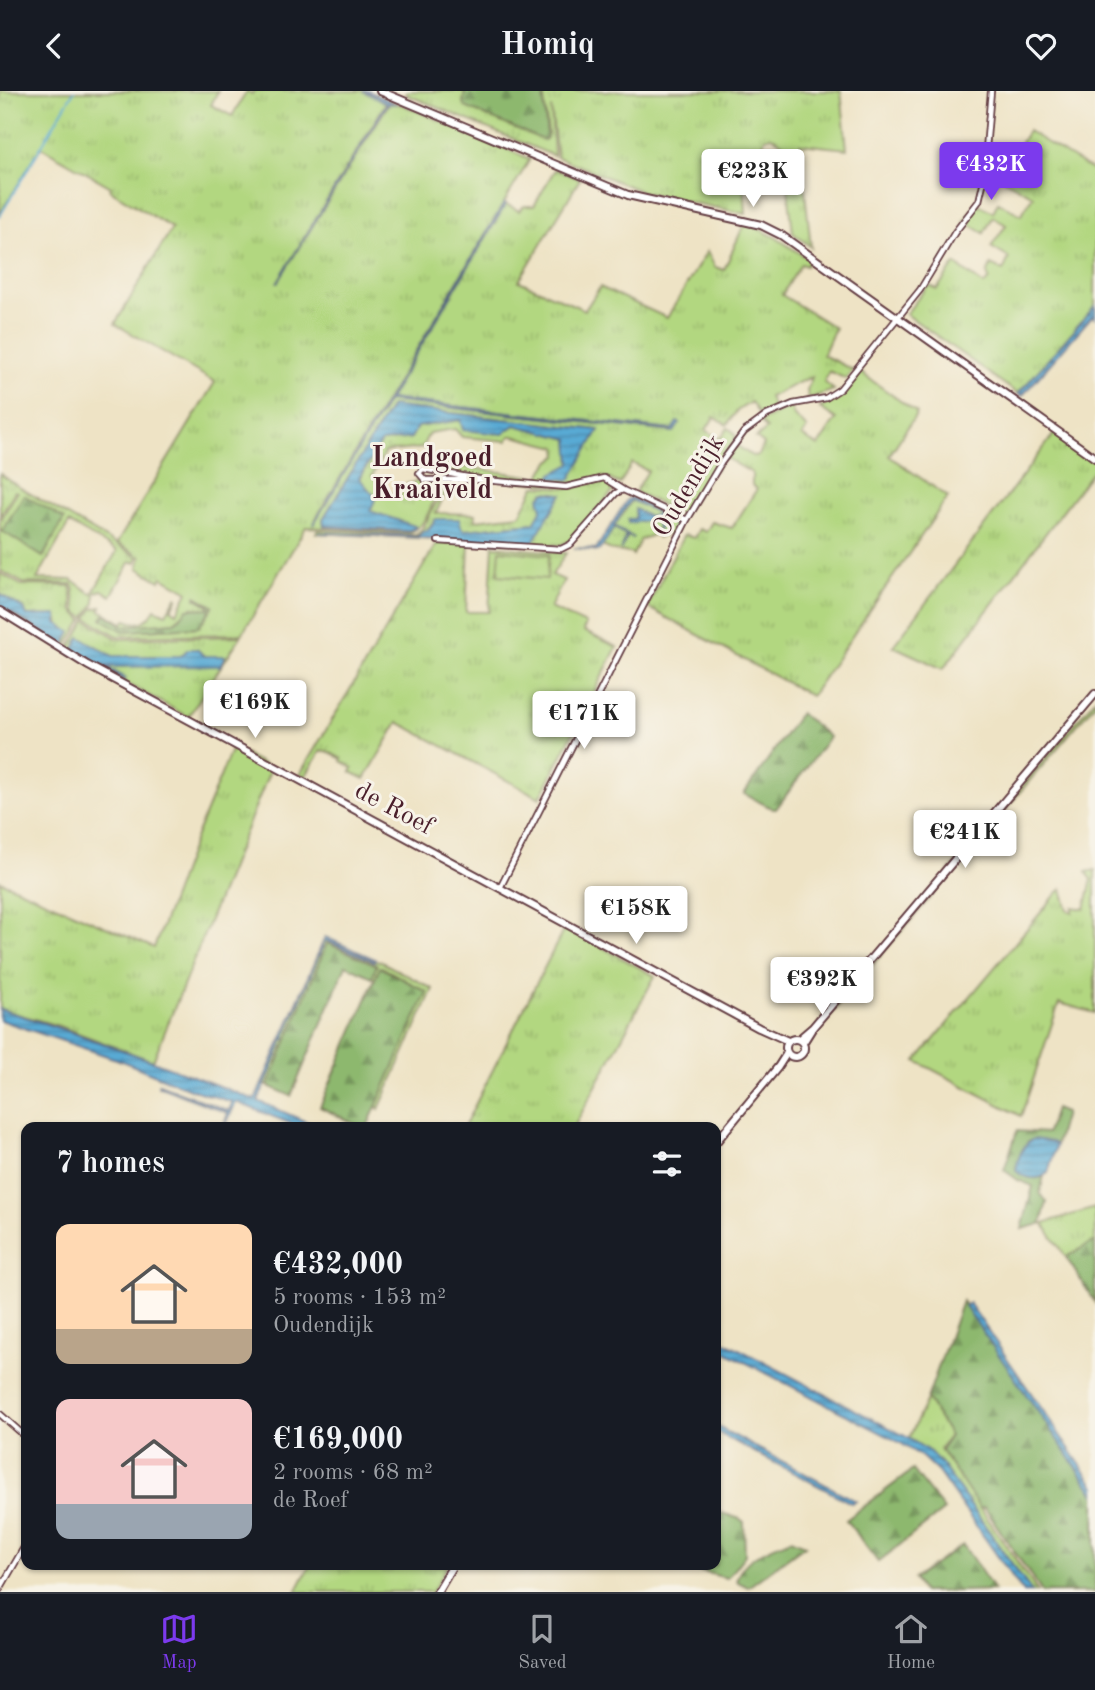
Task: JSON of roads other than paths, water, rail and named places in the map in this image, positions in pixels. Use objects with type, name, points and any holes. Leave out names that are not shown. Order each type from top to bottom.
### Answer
[{"type":"street","points":[[380,91],[628,195],[761,225],[781,235],[1095,458]]},
{"type":"street","name":"Oudendijk","points":[[500,888],[687,520],[721,463],[744,432],[775,411],[834,394],[848,380],[899,319],[979,201],[983,184],[990,91]]},
{"type":"street","points":[[484,480],[423,469],[419,473],[425,480],[484,480],[566,487],[604,478],[623,490],[687,520]]},
{"type":"street","points":[[438,541],[561,549],[571,544],[616,493],[623,490]]},
{"type":"street","name":"de Roef","points":[[0,611],[87,665],[774,1036],[788,1049]]},
{"type":"street","points":[[721,1136],[778,1067],[788,1049],[801,1041],[1095,694]]},
{"type":"street","points":[[788,1049],[801,1055],[804,1049],[801,1041]]},
{"type":"street","points":[[0,1415],[21,1433]]},
{"type":"street","points":[[0,1589],[21,1553]]},
{"type":"street","points":[[437,1592],[450,1570]]},
{"type":"water","points":[[363,91],[397,104],[388,103],[277,283],[387,103]]},
{"type":"water","points":[[504,203],[506,204],[389,399],[672,430],[677,422],[680,423],[674,432],[388,401],[313,525]]},
{"type":"water","points":[[1095,306],[1095,318],[1092,316],[1022,396],[1018,394]]},
{"type":"water","points":[[391,406],[599,430],[570,480],[550,478],[552,474],[571,464],[569,439],[515,425],[503,434],[463,430],[460,420],[417,427],[411,438],[382,442],[359,478],[376,498],[370,511],[416,528],[406,531],[324,526],[323,519]]},
{"type":"water","points":[[545,492],[562,494],[532,543],[318,533],[419,536],[428,530],[436,519],[459,519],[462,529],[465,530],[534,523],[542,509],[539,498]]},
{"type":"water","points":[[631,497],[674,518],[675,529],[671,520],[662,514],[658,530],[657,524],[651,520],[628,523],[628,519],[635,519],[635,509],[649,517],[660,514],[631,500],[614,526],[634,538],[627,536],[621,550],[626,535],[614,528],[599,551],[574,548],[596,549]]},
{"type":"water","points":[[0,594],[24,609],[27,616],[57,615],[57,623],[71,632],[64,645],[0,606]]},
{"type":"water","points":[[80,637],[113,656],[181,656],[188,649],[197,649],[204,656],[225,656],[220,666],[106,667],[126,678],[124,680],[73,651]]},
{"type":"water","points":[[325,937],[375,959],[374,961],[325,940],[258,1101],[306,1122],[286,1122],[236,1102],[227,1122],[225,1122],[228,1113],[158,1086],[159,1084],[229,1111],[232,1102],[0,1020],[0,1009],[128,1052],[255,1100]]},
{"type":"water","points":[[1034,1139],[1056,1145],[1048,1173],[1032,1178],[1016,1171],[1024,1148]]},
{"type":"water","points":[[969,1303],[1095,1486],[1095,1494],[965,1306]]},
{"type":"water","points":[[721,1340],[905,1436],[930,1452],[1032,1592],[1023,1592],[938,1472],[922,1457],[899,1442],[721,1350]]},
{"type":"water","points":[[721,1429],[856,1501],[851,1503],[721,1435]]},
{"type":"waterway","points":[[0,216],[74,91]]},
{"type":"district","name":"Landgoed Kraaiveld","points":[[432,475]]}]
